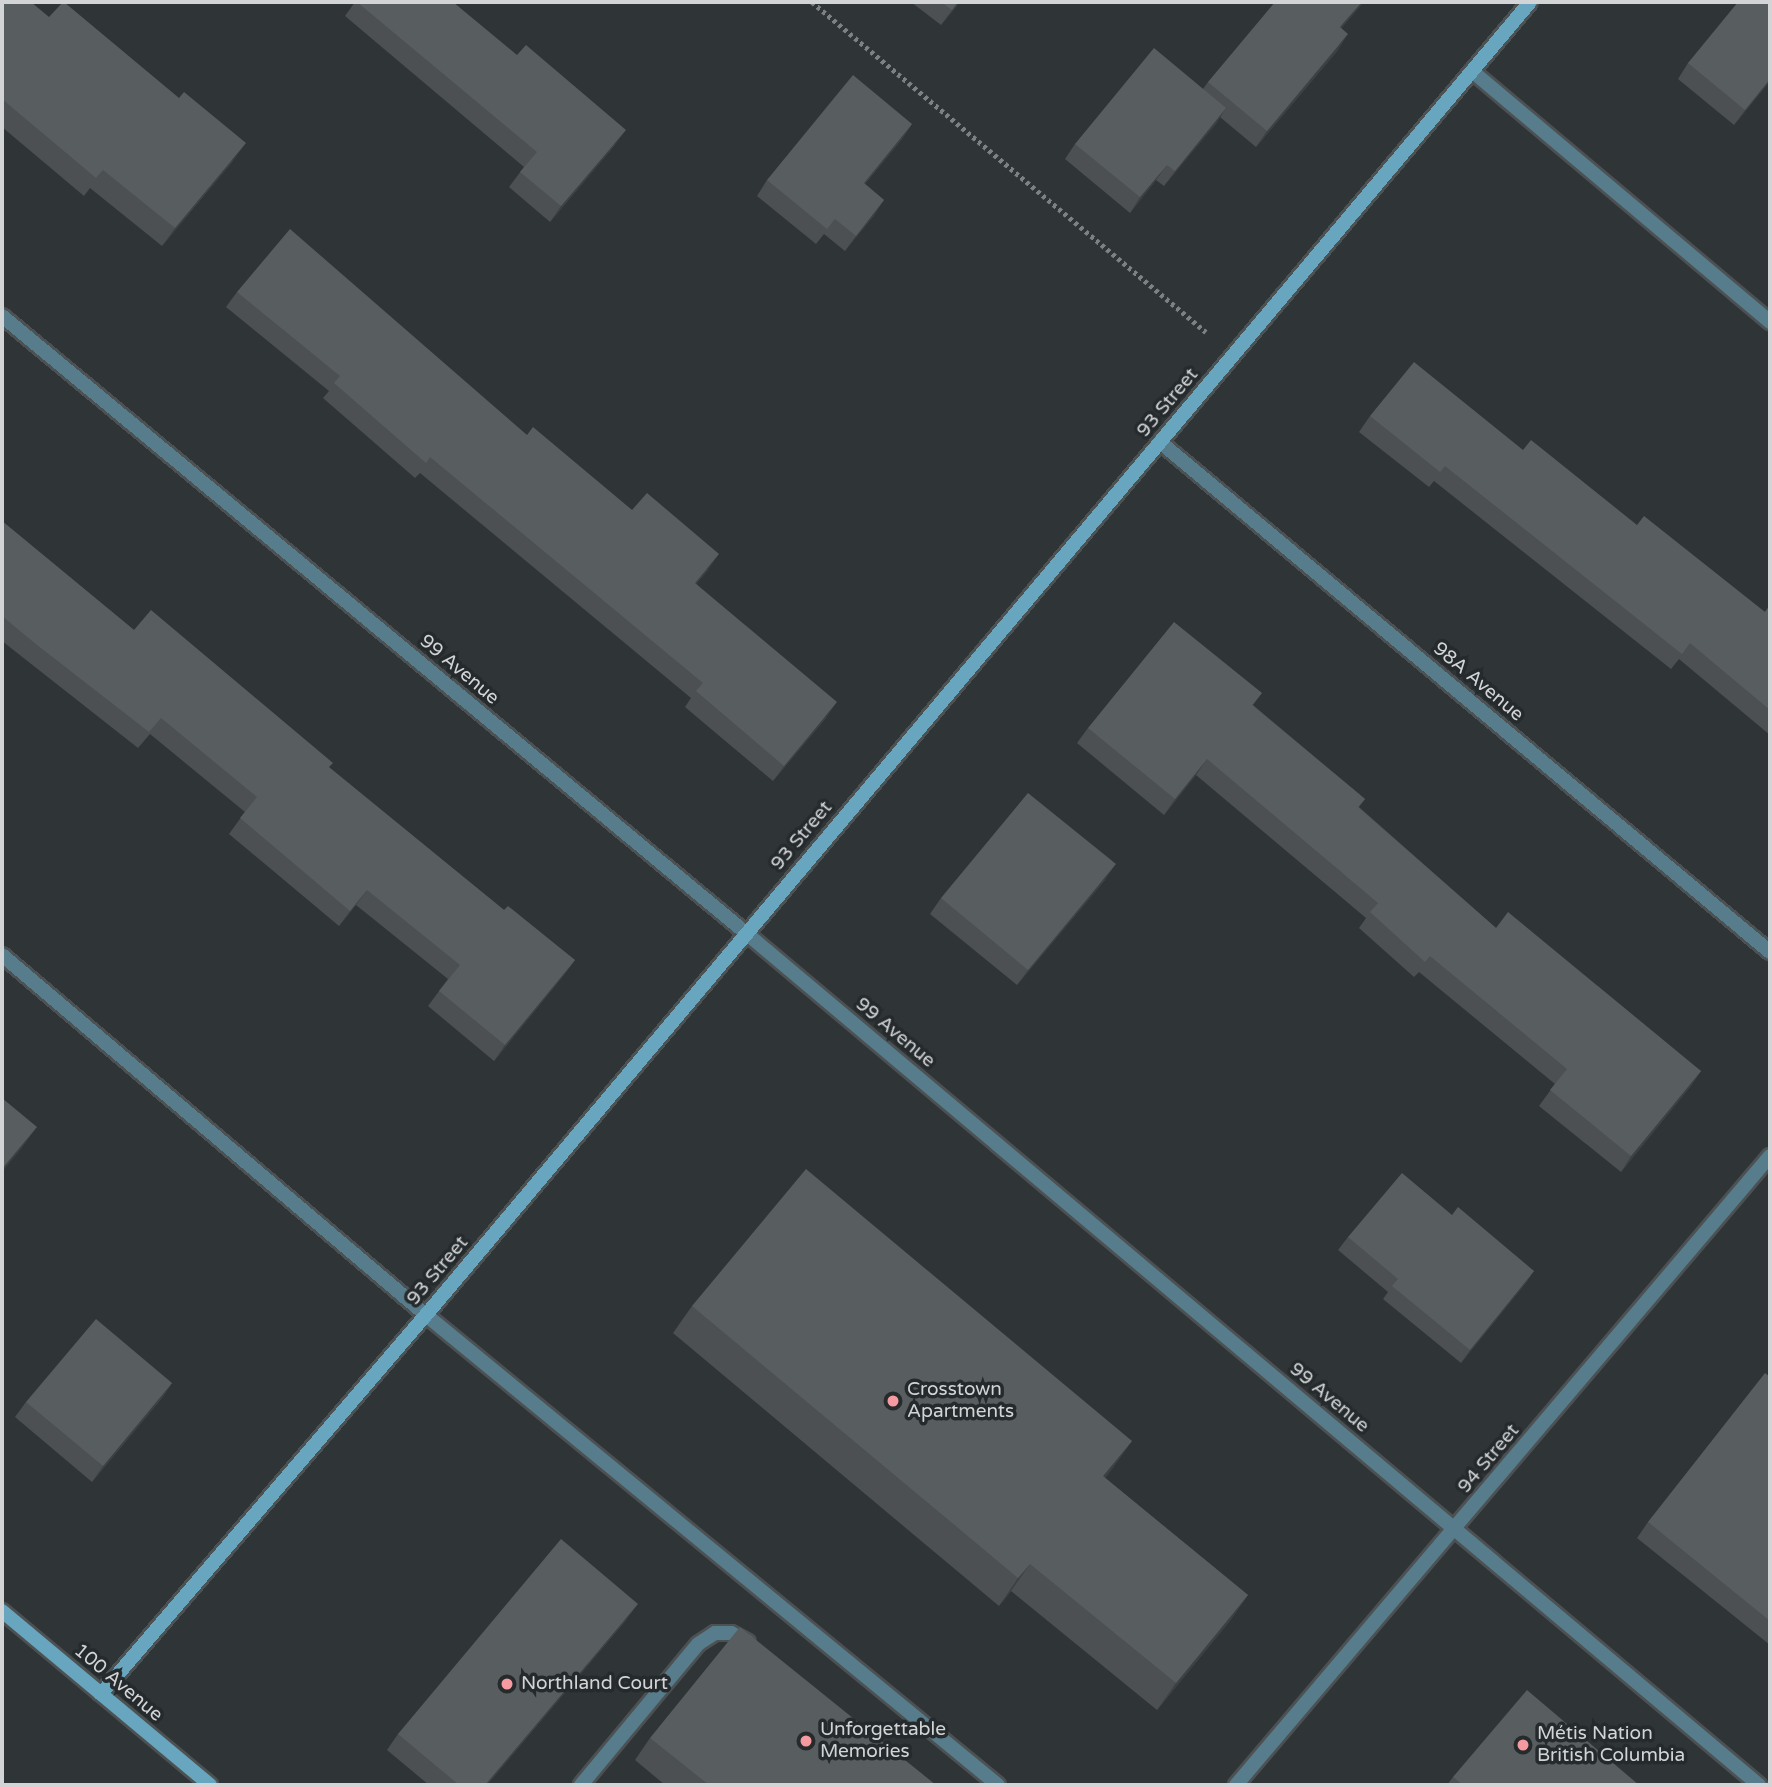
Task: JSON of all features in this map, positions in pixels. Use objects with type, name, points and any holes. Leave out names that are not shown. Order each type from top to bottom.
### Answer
[{"type":"street","name":"93 Street","points":[[101,1694],[426,1315],[1530,2]]},
{"type":"street","points":[[1472,71],[1770,322]]},
{"type":"street","name":"99 Avenue","points":[[2,316],[746,933],[1759,1785]]},
{"type":"street","name":"98A Avenue","points":[[1160,442],[1770,953]]},
{"type":"street","points":[[2,955],[426,1315],[998,1785]]},
{"type":"street","name":"94 Street","points":[[1237,1785],[1770,1156]]},
{"type":"street","name":"100 Avenue","points":[[2,1611],[209,1785]]},
{"type":"street","points":[[581,1785],[698,1644],[715,1633],[731,1633],[766,1656]]},
{"type":"path","points":[[812,2],[1233,355]]},
{"type":"building","points":[[2,2],[31,2],[49,17],[64,2],[179,98],[184,92],[246,143],[175,228],[103,170],[96,178],[2,99]]},
{"type":"building","points":[[357,2],[453,2],[517,55],[526,45],[626,130],[561,206],[520,172],[537,152]]},
{"type":"building","points":[[941,2],[958,2],[952,10]]},
{"type":"building","points":[[1275,2],[1362,2],[1340,27],[1348,34],[1267,131],[1208,82]]},
{"type":"building","points":[[1738,2],[1770,2],[1770,79],[1745,110],[1688,63]]},
{"type":"building","points":[[1154,48],[1226,108],[1175,171],[1167,165],[1140,197],[1075,144]]},
{"type":"building","points":[[853,75],[912,124],[864,183],[884,200],[856,236],[835,219],[827,229],[767,180]]},
{"type":"building","points":[[290,229],[527,435],[533,427],[632,510],[647,493],[719,554],[695,583],[837,702],[784,766],[696,691],[703,683],[430,457],[426,463],[334,383],[340,376],[237,292]]},
{"type":"building","points":[[1414,362],[1523,450],[1531,440],[1637,525],[1644,516],[1765,612],[1770,605],[1770,710],[1690,643],[1682,654],[1445,466],[1440,472],[1370,416]]},
{"type":"building","points":[[2,521],[134,630],[151,610],[333,763],[329,767],[504,910],[508,906],[575,960],[505,1045],[439,991],[460,965],[367,890],[350,911],[240,818],[257,797],[161,718],[149,732],[2,616]]},
{"type":"building","points":[[1174,622],[1262,693],[1252,705],[1365,799],[1358,807],[1496,928],[1508,912],[1701,1071],[1631,1156],[1550,1090],[1567,1069],[1430,956],[1425,962],[1370,912],[1378,903],[1207,759],[1175,799],[1088,728]]},
{"type":"building","points":[[1028,793],[1116,864],[1028,970],[941,898]]},
{"type":"building","points":[[2,1098],[37,1127],[2,1169]]},
{"type":"building","name":"Crosstown Apartments","points":[[806,1169],[1132,1441],[1103,1476],[1248,1595],[1176,1683],[1030,1564],[1018,1578],[692,1306]]},
{"type":"building","points":[[1402,1173],[1452,1215],[1458,1207],[1534,1271],[1470,1350],[1392,1286],[1398,1279],[1348,1237]]},
{"type":"building","points":[[96,1319],[172,1383],[103,1466],[26,1402]]},
{"type":"building","points":[[1765,1373],[1770,1377],[1770,1621],[1648,1522]]},
{"type":"building","name":"Northland Court","points":[[561,1539],[638,1604],[485,1785],[459,1785],[398,1734]]},
{"type":"building","points":[[740,1627],[936,1785],[709,1785],[650,1738]]},
{"type":"building","name":"Métis Nation British Columbia","points":[[1527,1690],[1639,1785],[1463,1785],[1453,1777]]},
{"type":"place","name":"Crosstown Apartments","points":[[893,1401]]},
{"type":"place","name":"Northland Court","points":[[507,1684]]},
{"type":"place","name":"Unforgettable Memories","points":[[806,1741]]},
{"type":"place","name":"Métis Nation British Columbia","points":[[1523,1745]]}]
